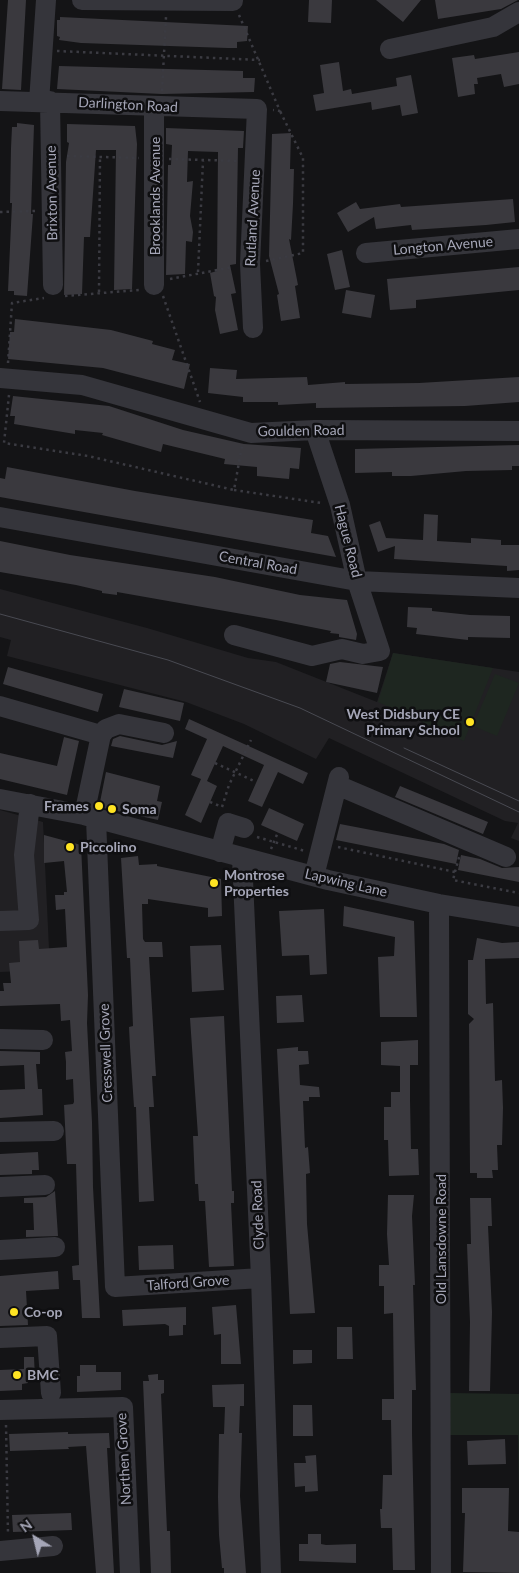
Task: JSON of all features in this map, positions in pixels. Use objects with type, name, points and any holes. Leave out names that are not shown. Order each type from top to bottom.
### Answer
[{"type":"street","name":"Brixton Avenue","points":[[46,0],[43,50],[44,102],[52,155],[53,291]]},
{"type":"street","points":[[82,0],[233,1]]},
{"type":"street","points":[[390,50],[493,27],[519,12]]},
{"type":"street","name":"Darlington Road","points":[[0,101],[157,108],[257,109]]},
{"type":"street","name":"Brooklands Avenue","points":[[156,284],[157,108]]},
{"type":"street","name":"Rutland Avenue","points":[[252,328],[250,264],[257,109]]},
{"type":"street","name":"Longton Avenue","points":[[366,253],[519,239]]},
{"type":"street","name":"Goulden Road","points":[[6,379],[82,385],[251,433],[315,430],[519,431]]},
{"type":"street","name":"Hague Road","points":[[234,635],[312,656],[342,650],[364,654],[380,651],[357,581],[340,505],[315,430]]},
{"type":"street","name":"Central Road","points":[[0,517],[357,581],[519,588]]},
{"type":"street","points":[[0,706],[101,735],[106,729],[119,724],[164,733]]},
{"type":"street","name":"Cresswell Grove","points":[[101,735],[90,817],[116,1287]]},
{"type":"street","points":[[314,876],[338,781],[506,857]]},
{"type":"street","name":"Lapwing Lane","points":[[0,799],[90,817],[314,876],[440,904],[519,917]]},
{"type":"street","points":[[0,921],[29,920],[24,856],[30,804]]},
{"type":"street","points":[[220,852],[228,823],[244,828]]},
{"type":"street","name":"Clyde Road","points":[[242,858],[263,1173],[261,1278],[271,1573]]},
{"type":"street","name":"Old Lansdowne Road","points":[[440,904],[441,1573]]},
{"type":"street","points":[[0,1039],[43,1040]]},
{"type":"street","points":[[0,1132],[54,1130]]},
{"type":"street","points":[[0,1187],[45,1185]]},
{"type":"street","points":[[0,1250],[54,1247]]},
{"type":"street","name":"Talford Grove","points":[[116,1287],[261,1278]]},
{"type":"street","points":[[0,1338],[47,1336],[51,1393]]},
{"type":"street","name":"Northen Grove","points":[[3,1410],[123,1407],[130,1573]]},
{"type":"street","points":[[4,1550],[53,1546]]},
{"type":"path","points":[[233,1],[260,60],[280,111],[303,158],[303,253],[198,272],[136,290],[99,292],[80,296],[53,291],[12,303],[6,379],[4,443],[88,456],[234,490],[340,505]]},
{"type":"path","points":[[157,108],[165,56],[167,2]]},
{"type":"path","points":[[43,50],[260,60]]},
{"type":"path","points":[[257,109],[280,111]]},
{"type":"path","points":[[52,155],[255,162]]},
{"type":"path","points":[[99,292],[100,157]]},
{"type":"path","points":[[198,272],[203,160]]},
{"type":"path","points":[[0,212],[52,211]]},
{"type":"path","points":[[156,284],[206,420]]},
{"type":"path","points":[[234,490],[245,431]]},
{"type":"path","points":[[220,815],[235,773],[251,740]]},
{"type":"path","points":[[215,764],[256,782]]},
{"type":"path","points":[[210,802],[222,808]]},
{"type":"path","points":[[244,828],[254,836],[274,842],[455,872],[453,880],[519,893]]},
{"type":"path","points":[[270,852],[278,832]]},
{"type":"path","points":[[3,1410],[4,1550]]},
{"type":"shaded area","points":[[0,589],[147,628],[248,658],[276,662],[377,702],[393,653],[519,672],[519,841],[511,838],[518,823],[505,821],[329,738],[316,759],[244,724],[186,702],[7,656],[11,640],[0,637]]},
{"type":"shaded area","name":"West Didsbury CE Primary School","points":[[393,653],[493,668],[464,741],[378,702]]},
{"type":"shaded area","points":[[495,674],[519,683],[497,736],[473,726]]},
{"type":"shaded area","points":[[0,810],[43,822],[50,970],[0,972]]},
{"type":"shaded area","points":[[450,1393],[519,1394],[519,1493],[518,1435],[450,1435]]},
{"type":"building","points":[[8,0],[26,0],[21,90],[2,89]]},
{"type":"building","points":[[309,0],[332,0],[331,23],[308,22]]},
{"type":"building","points":[[376,0],[421,0],[403,22]]},
{"type":"building","points":[[435,0],[518,0],[501,9],[438,19]]},
{"type":"building","points":[[60,17],[248,26],[247,41],[237,42],[237,48],[81,43],[59,40],[60,37],[57,36],[57,20],[60,20]]},
{"type":"building","points":[[519,52],[519,84],[504,87],[501,74],[477,78],[478,84],[474,84],[475,94],[458,97],[452,58],[474,55],[475,59]]},
{"type":"building","points":[[339,62],[343,91],[351,89],[352,94],[397,86],[396,78],[411,75],[418,113],[402,116],[400,105],[372,110],[371,102],[316,111],[313,95],[324,93],[320,65]]},
{"type":"building","points":[[59,66],[243,71],[243,78],[255,78],[254,92],[162,94],[57,89]]},
{"type":"building","points":[[17,123],[34,125],[31,214],[33,214],[27,296],[14,295],[14,291],[8,291],[12,203],[10,203],[12,127],[17,127]]},
{"type":"building","points":[[67,124],[135,126],[137,144],[132,289],[114,290],[116,150],[96,150],[90,237],[84,237],[82,294],[64,295],[66,162],[69,143],[67,142]]},
{"type":"building","points":[[166,128],[244,131],[243,148],[238,148],[236,264],[230,265],[236,293],[231,294],[238,330],[220,334],[215,310],[216,297],[214,296],[210,273],[217,271],[218,152],[188,151],[187,182],[193,181],[190,216],[193,232],[192,242],[186,241],[185,274],[166,275],[168,165],[171,165],[172,145],[166,144]]},
{"type":"building","points":[[291,133],[290,169],[294,169],[291,240],[289,239],[298,285],[295,286],[300,318],[281,321],[277,295],[279,294],[269,256],[272,134]]},
{"type":"building","points":[[513,199],[515,222],[486,225],[412,230],[411,225],[376,229],[374,217],[348,232],[337,213],[356,202],[360,209],[400,204],[401,207]]},
{"type":"building","points":[[342,250],[350,287],[335,290],[327,254]]},
{"type":"building","points":[[519,267],[519,290],[416,300],[416,308],[390,310],[387,279]]},
{"type":"building","points":[[346,290],[375,295],[371,318],[342,313]]},
{"type":"building","points":[[15,319],[111,330],[153,341],[152,344],[175,350],[172,360],[190,364],[184,389],[103,368],[8,359],[10,332],[14,332]]},
{"type":"building","points":[[210,368],[237,370],[236,379],[307,377],[308,385],[345,382],[345,384],[419,383],[519,377],[519,402],[465,406],[316,408],[316,403],[278,405],[278,402],[243,402],[243,397],[208,393]]},
{"type":"building","points":[[13,396],[109,406],[183,430],[244,444],[301,448],[299,469],[290,468],[289,479],[257,476],[257,467],[224,464],[225,459],[163,444],[161,452],[102,435],[103,433],[75,430],[75,434],[14,424],[15,416],[10,416]]},
{"type":"building","points":[[519,445],[519,466],[512,466],[512,470],[466,471],[411,476],[392,476],[392,472],[355,473],[355,449]]},
{"type":"building","points":[[7,467],[135,491],[313,520],[311,533],[328,536],[336,557],[0,497],[0,478],[5,479]]},
{"type":"building","points":[[424,514],[438,515],[437,541],[471,543],[471,538],[501,540],[501,545],[519,545],[519,570],[507,571],[507,566],[394,559],[395,546],[378,552],[369,525],[380,521],[386,538],[423,540]]},
{"type":"building","points":[[0,541],[70,555],[215,577],[300,595],[347,600],[357,634],[356,640],[339,637],[339,634],[330,633],[331,631],[276,620],[117,592],[117,595],[102,593],[102,591],[76,585],[0,572]]},
{"type":"building","points":[[408,607],[432,608],[432,611],[470,615],[510,616],[510,638],[468,637],[468,640],[416,634],[417,628],[407,627]]},
{"type":"building","points":[[340,662],[383,667],[377,693],[326,682],[330,664]]},
{"type":"building","points":[[8,667],[103,694],[98,712],[3,684]]},
{"type":"building","points":[[124,689],[184,703],[180,721],[119,707]]},
{"type":"building","points":[[189,719],[308,773],[303,784],[278,772],[262,807],[248,801],[264,765],[223,746],[207,781],[217,786],[201,823],[185,815],[201,779],[191,775],[207,739],[185,729]]},
{"type":"building","points":[[120,736],[162,745],[177,741],[173,758],[111,746],[113,739]]},
{"type":"building","points":[[64,737],[79,741],[67,795],[0,779],[0,753],[57,766]]},
{"type":"building","points":[[106,772],[160,786],[157,801],[162,802],[158,820],[99,807]]},
{"type":"building","points":[[400,786],[488,822],[483,834],[395,797]]},
{"type":"building","points":[[269,808],[304,824],[297,841],[261,825]]},
{"type":"building","points":[[340,824],[444,844],[459,850],[456,864],[336,840]]},
{"type":"building","points":[[44,835],[81,845],[88,995],[87,1023],[93,1187],[100,1318],[82,1318],[80,1280],[73,1280],[72,1266],[79,1265],[76,1164],[67,1164],[64,1105],[73,1104],[74,1102],[73,1079],[66,1080],[65,1052],[72,1051],[70,1020],[61,1021],[60,1004],[0,1006],[0,991],[4,991],[3,983],[11,983],[9,963],[20,962],[19,941],[38,940],[39,949],[67,947],[65,909],[56,910],[55,895],[64,895],[64,892],[67,892],[64,861],[44,863]]},
{"type":"building","points":[[461,855],[480,859],[502,868],[519,867],[519,882],[458,870]]},
{"type":"building","points":[[138,856],[139,865],[157,864],[157,866],[221,879],[222,916],[208,917],[208,908],[148,899],[148,904],[142,904],[143,939],[145,942],[162,942],[163,957],[149,957],[156,1076],[152,1076],[154,1107],[149,1107],[154,1201],[139,1202],[136,1107],[134,1107],[129,1027],[133,1026],[130,958],[127,958],[121,858]]},
{"type":"building","points":[[344,906],[414,921],[417,1017],[380,1017],[378,957],[394,956],[395,937],[343,926]]},
{"type":"building","points":[[324,909],[327,974],[310,975],[309,955],[282,956],[279,911]]},
{"type":"building","points":[[477,938],[502,943],[519,942],[519,958],[485,959],[486,1004],[493,1003],[495,1081],[502,1080],[502,1145],[497,1145],[498,1170],[492,1170],[493,1178],[477,1178],[477,1173],[470,1173],[469,1024],[474,1019],[468,1014],[468,960],[473,960]]},
{"type":"building","points":[[221,945],[224,990],[192,992],[190,946]]},
{"type":"building","points":[[302,995],[304,1022],[277,1023],[276,996]]},
{"type":"building","points":[[224,1016],[232,1191],[234,1191],[234,1203],[231,1203],[234,1266],[209,1267],[205,1201],[199,1201],[198,1184],[195,1184],[193,1136],[198,1136],[190,1018]]},
{"type":"building","points":[[418,1040],[418,1065],[410,1065],[410,1100],[411,1149],[418,1149],[419,1175],[389,1176],[388,1140],[384,1140],[384,1107],[391,1107],[391,1092],[400,1092],[400,1066],[381,1065],[381,1042]]},
{"type":"building","points":[[298,1047],[298,1051],[308,1051],[309,1064],[299,1065],[300,1085],[319,1087],[320,1097],[309,1097],[309,1101],[303,1101],[305,1148],[308,1147],[310,1173],[306,1174],[307,1224],[315,1313],[290,1314],[277,1049]]},
{"type":"building","points":[[0,1051],[40,1052],[40,1064],[36,1064],[38,1089],[42,1089],[43,1115],[0,1118],[0,1090],[25,1089],[24,1065],[0,1066]]},
{"type":"building","points":[[38,1152],[39,1170],[32,1170],[32,1174],[0,1175],[0,1154]]},
{"type":"building","points":[[55,1191],[58,1236],[26,1237],[26,1230],[34,1230],[33,1203],[24,1203],[24,1198],[46,1197]]},
{"type":"building","points":[[388,1195],[414,1195],[412,1216],[416,1390],[412,1390],[412,1433],[415,1570],[393,1570],[392,1528],[381,1528],[380,1509],[382,1509],[383,1475],[392,1475],[391,1420],[382,1420],[382,1399],[394,1399],[393,1313],[384,1314],[384,1286],[379,1286],[379,1265],[389,1265],[387,1234]]},
{"type":"building","points":[[470,1198],[491,1198],[492,1226],[488,1226],[492,1312],[490,1391],[469,1391],[470,1322],[467,1244],[471,1244]]},
{"type":"building","points":[[173,1245],[174,1269],[139,1270],[138,1246]]},
{"type":"building","name":"Co-op","points":[[58,1271],[59,1289],[26,1291],[28,1325],[0,1326],[0,1276]]},
{"type":"building","points":[[236,1305],[241,1364],[221,1364],[221,1334],[214,1335],[212,1307]]},
{"type":"building","points":[[186,1307],[186,1325],[183,1325],[183,1335],[169,1336],[169,1326],[165,1324],[123,1326],[122,1310]]},
{"type":"building","points":[[337,1327],[352,1327],[353,1359],[337,1359]]},
{"type":"building","points":[[293,1350],[312,1350],[312,1363],[293,1364]]},
{"type":"building","name":"BMC","points":[[24,1357],[34,1357],[35,1379],[28,1380],[28,1383],[22,1384],[22,1390],[0,1391],[0,1370],[24,1369]]},
{"type":"building","points":[[80,1365],[96,1365],[96,1372],[121,1372],[121,1390],[77,1392],[77,1376],[80,1376]]},
{"type":"building","points":[[158,1374],[158,1380],[164,1380],[164,1393],[161,1394],[167,1531],[170,1531],[171,1573],[151,1573],[143,1381],[149,1381],[148,1375]]},
{"type":"building","points":[[244,1384],[244,1406],[240,1406],[239,1433],[242,1433],[240,1496],[246,1573],[224,1573],[219,1535],[218,1497],[219,1434],[224,1434],[225,1407],[213,1407],[212,1385]]},
{"type":"building","points":[[293,1405],[312,1405],[313,1436],[293,1436]]},
{"type":"building","points":[[68,1432],[68,1434],[109,1433],[110,1448],[107,1448],[114,1573],[96,1573],[86,1446],[68,1447],[69,1449],[10,1451],[9,1434]]},
{"type":"building","points":[[505,1439],[506,1464],[468,1465],[467,1441]]},
{"type":"building","points":[[316,1455],[318,1491],[305,1492],[305,1486],[295,1487],[294,1463],[306,1463],[305,1456]]},
{"type":"building","points":[[462,1488],[509,1488],[508,1531],[519,1532],[519,1573],[463,1572],[465,1513],[462,1513]]},
{"type":"building","points":[[71,1513],[72,1530],[13,1532],[12,1515]]},
{"type":"building","points":[[308,1534],[321,1534],[321,1544],[356,1544],[356,1563],[299,1561],[299,1544],[308,1544]]},
{"type":"tram line","points":[[0,614],[168,660],[300,708],[519,812]]},
{"type":"tram line","points":[[404,748],[519,801]]},
{"type":"place","name":"West Didsbury CE Primary School","points":[[470,722]]},
{"type":"place","name":"Frames","points":[[99,806]]},
{"type":"place","name":"Soma","points":[[112,809]]},
{"type":"place","name":"Piccolino","points":[[70,847]]},
{"type":"place","name":"Montrose Properties","points":[[214,883]]},
{"type":"place","name":"Co-op","points":[[14,1312]]},
{"type":"place","name":"BMC","points":[[17,1375]]}]
